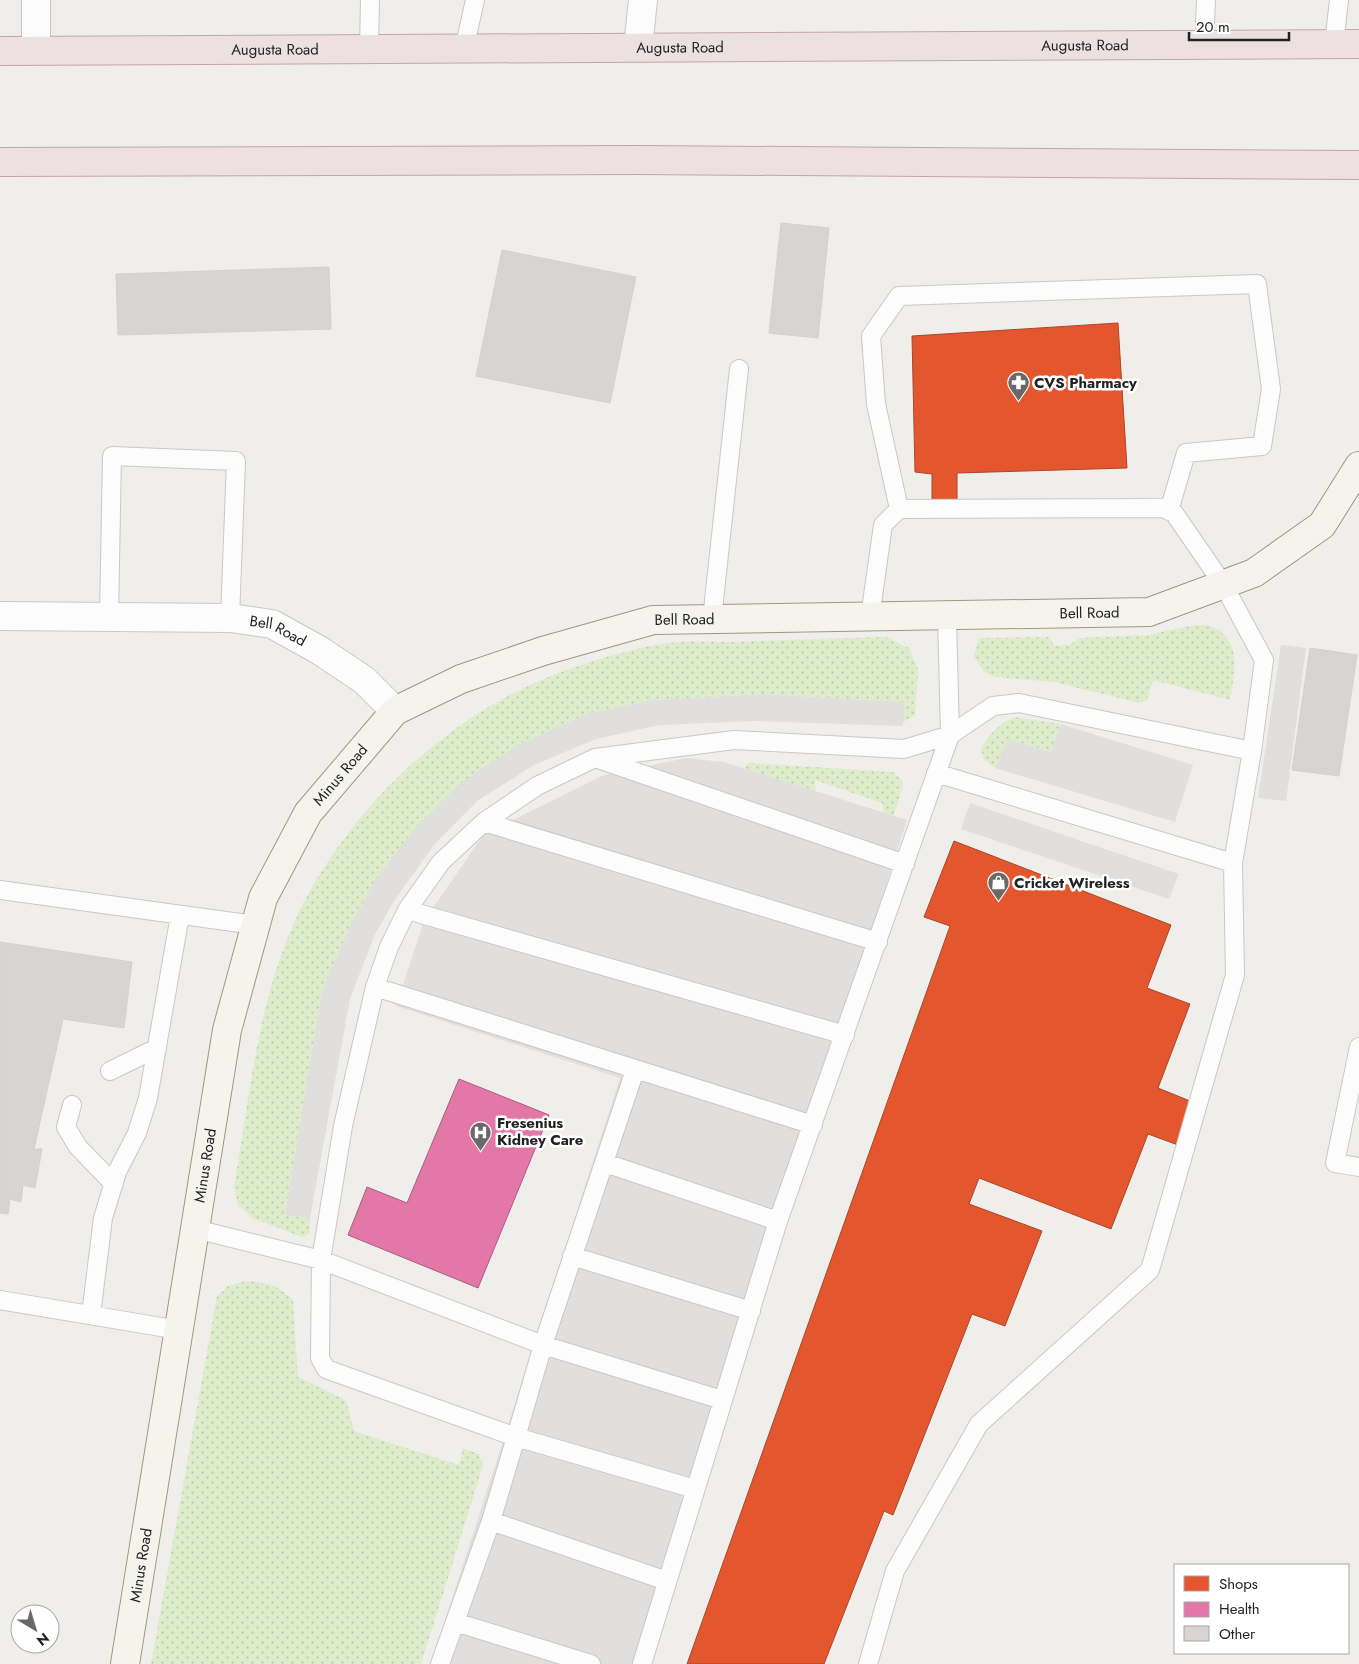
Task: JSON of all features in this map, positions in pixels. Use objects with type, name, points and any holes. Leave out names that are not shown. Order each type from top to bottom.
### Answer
[{"type":"highway","name":"Augusta Road","points":[[0,51],[1347,44]]},
{"type":"highway","points":[[0,162],[636,160],[1359,165]]},
{"type":"highway","points":[[0,171],[104,161]]},
{"type":"street","points":[[36,0],[36,50]]},
{"type":"street","points":[[638,47],[643,0]]},
{"type":"street","name":"Bell Road","points":[[0,616],[230,618],[272,624],[319,650],[364,680],[395,711],[461,679],[544,651],[653,620],[1149,612],[1254,573],[1322,525],[1359,466]]},
{"type":"street","name":"Minus Road","points":[[125,1664],[227,1030],[255,925],[263,898],[308,813],[395,711]]},
{"type":"lane","points":[[369,48],[370,0]]},
{"type":"lane","points":[[464,48],[475,0]]},
{"type":"lane","points":[[1204,44],[1206,0]]},
{"type":"lane","points":[[1339,0],[1347,44]]},
{"type":"lane","points":[[899,509],[876,404],[871,336],[899,296],[1257,284],[1271,389],[1262,446],[1186,453],[1169,511]]},
{"type":"lane","points":[[712,619],[739,369]]},
{"type":"lane","points":[[109,617],[112,456],[236,461],[230,618]]},
{"type":"lane","points":[[868,1664],[895,1571],[979,1424],[1150,1270],[1236,975],[1233,863],[1252,752],[1264,660],[1223,584],[1174,513],[1163,508],[899,509],[883,525],[870,617]]},
{"type":"lane","points":[[642,1664],[778,1221],[950,734],[947,616]]},
{"type":"lane","points":[[695,1489],[516,1437],[326,1369],[320,1358],[321,1260],[343,1126],[375,987],[389,947],[407,910],[441,862],[484,822],[538,786],[595,758],[734,740],[904,749],[950,734],[993,706],[1019,703],[1252,752]]},
{"type":"lane","points":[[595,758],[905,864]]},
{"type":"lane","points":[[936,774],[1233,863]]},
{"type":"lane","points":[[484,822],[878,942]]},
{"type":"lane","points":[[0,890],[255,925]]},
{"type":"lane","points":[[407,910],[845,1035]]},
{"type":"lane","points":[[91,1315],[102,1218],[114,1184],[140,1124],[148,1098],[180,915]]},
{"type":"lane","points":[[375,987],[813,1125]]},
{"type":"lane","points":[[1359,1047],[1335,1163],[1359,1167]]},
{"type":"lane","points":[[110,1070],[157,1048]]},
{"type":"lane","points":[[440,1664],[491,1521],[543,1345],[635,1070]]},
{"type":"lane","points":[[72,1105],[66,1126],[78,1147],[114,1184]]},
{"type":"lane","points":[[605,1163],[778,1221]]},
{"type":"lane","points":[[195,1229],[321,1260],[543,1345],[722,1400]]},
{"type":"lane","points":[[572,1256],[751,1311]]},
{"type":"lane","points":[[0,1300],[179,1330]]},
{"type":"lane","points":[[491,1521],[667,1581]]},
{"type":"lane","points":[[455,1622],[590,1664]]},
{"type":"green space","points":[[1194,625],[1206,625],[1223,633],[1233,649],[1234,669],[1230,700],[1153,680],[1147,700],[1139,703],[1054,682],[995,677],[983,671],[974,656],[979,638],[1048,637],[1055,646],[1069,645],[1080,638],[1148,635]]},
{"type":"green space","points":[[886,637],[909,648],[918,669],[915,716],[903,722],[903,702],[762,694],[652,700],[587,714],[522,743],[374,882],[351,924],[322,990],[285,1215],[310,1218],[310,1233],[302,1237],[252,1218],[238,1205],[234,1187],[262,1021],[281,956],[293,925],[311,889],[332,855],[357,822],[413,763],[478,714],[512,694],[566,670],[623,652],[678,642]]},
{"type":"green space","points":[[1014,717],[1061,724],[1051,752],[1009,739],[995,768],[984,760],[981,749],[995,730]]},
{"type":"green space","points":[[749,763],[893,772],[901,779],[903,787],[888,831],[882,803],[815,780],[816,802],[745,775],[745,767]]},
{"type":"green space","points":[[246,1281],[272,1285],[293,1300],[298,1377],[346,1400],[354,1431],[459,1465],[463,1448],[479,1454],[483,1466],[421,1664],[151,1664],[217,1296],[228,1286]]},
{"type":"shaded area","points":[[1281,645],[1306,648],[1286,801],[1258,798]]},
{"type":"shaded area","points":[[762,694],[904,702],[903,726],[754,721],[659,725],[596,739],[534,765],[477,801],[434,845],[396,898],[375,934],[350,999],[310,1218],[285,1215],[322,990],[351,924],[374,882],[414,829],[462,782],[522,743],[587,714],[652,700]]},
{"type":"shaded area","points":[[1061,724],[1193,765],[1175,822],[995,768],[1009,739],[1051,752]]},
{"type":"shaded area","points":[[686,758],[724,762],[907,820],[635,1664],[431,1664],[620,1078],[396,1006],[424,921],[484,834],[604,775]]},
{"type":"shaded area","points":[[970,803],[1179,874],[1169,899],[961,829]]},
{"type":"building: Shops","name":"CVS Pharmacy","points":[[1118,323],[1127,468],[957,473],[957,502],[932,501],[932,474],[915,472],[912,336]]},
{"type":"building: Shops","points":[[954,841],[1171,925],[1147,988],[1190,1004],[1158,1088],[1195,1103],[1178,1145],[1148,1134],[1111,1229],[979,1178],[969,1204],[1042,1231],[1005,1326],[972,1314],[893,1515],[884,1511],[824,1664],[687,1664],[950,926],[924,917]]},
{"type":"building: Health","name":"Fresenius Kidney Care","points":[[459,1079],[549,1115],[478,1288],[348,1235],[367,1187],[407,1203]]},
{"type":"building: Other","points":[[781,223],[829,228],[818,338],[769,333]]},
{"type":"building: Other","points":[[502,250],[636,277],[610,403],[476,376]]},
{"type":"building: Other","points":[[329,267],[331,329],[118,335],[116,274]]},
{"type":"building: Other","points":[[1310,648],[1357,655],[1339,776],[1292,770]]},
{"type":"building: Other","points":[[0,942],[132,962],[124,1028],[63,1019],[34,1149],[42,1149],[35,1188],[23,1185],[21,1202],[10,1199],[8,1214],[0,1213]]},
{"type":"place","name":"CVS Pharmacy","points":[[1018,402]]},
{"type":"place","name":"Cricket Wireless","points":[[998,902]]},
{"type":"place","name":"Fresenius Kidney Care","points":[[481,1151]]}]
